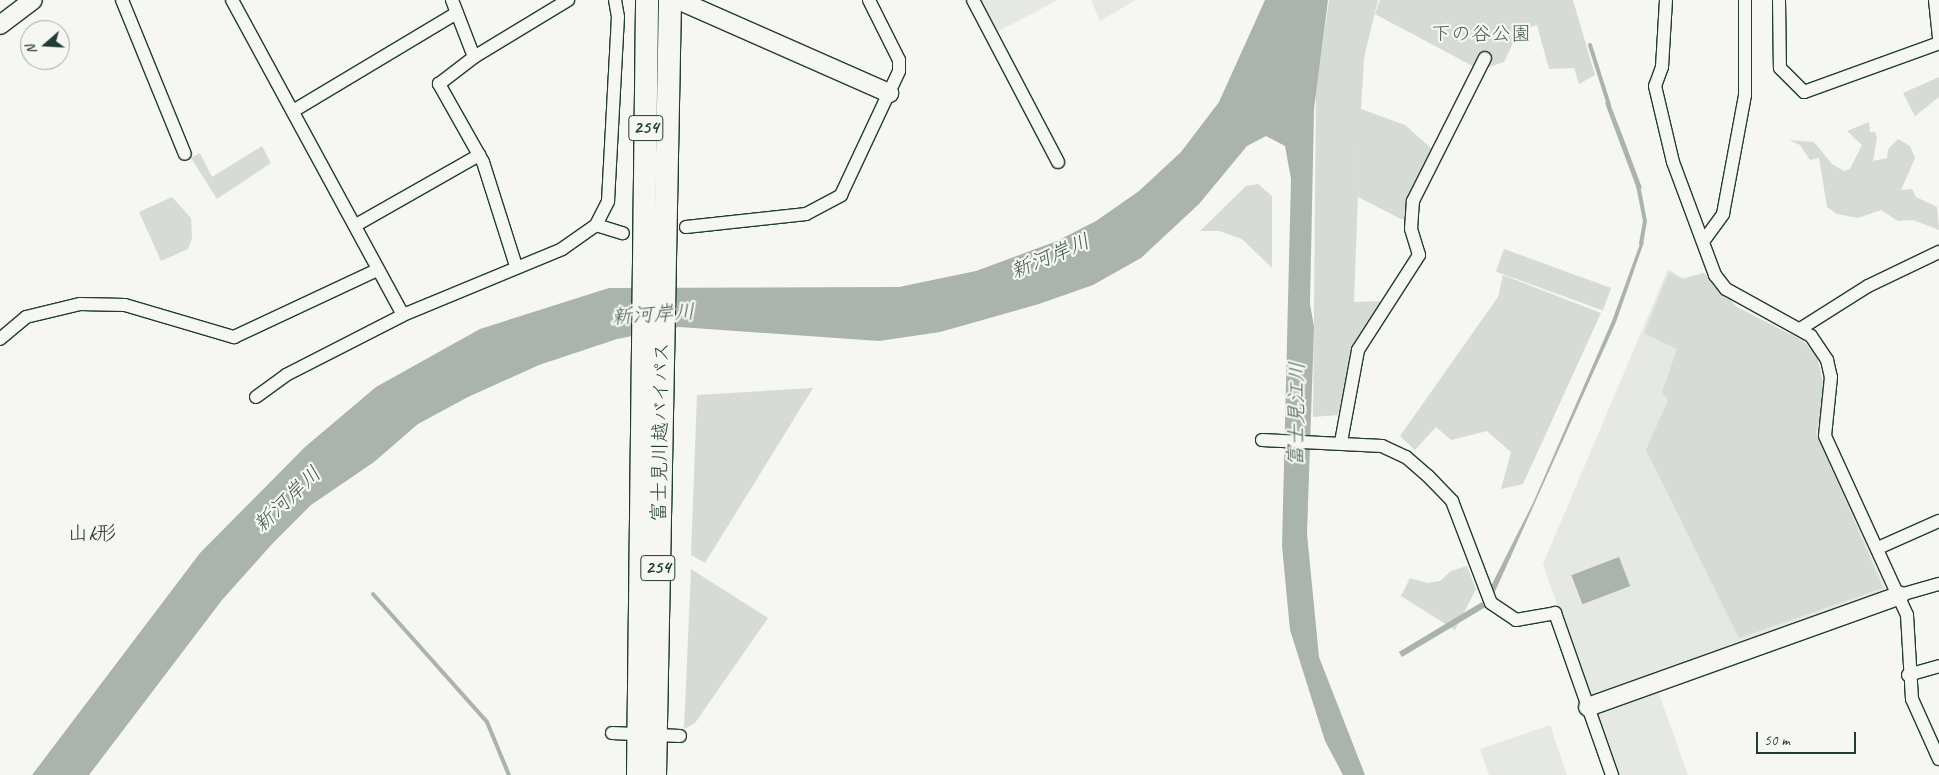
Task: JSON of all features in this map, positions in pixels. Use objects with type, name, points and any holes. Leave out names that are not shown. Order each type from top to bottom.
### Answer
[{"type":"highway","name":"富士見川越バイパス","points":[[647,0],[655,255]]},
{"type":"highway","name":"富士見川越バイパス","points":[[638,775],[647,733],[655,255],[670,0]]},
{"type":"highway","name":"富士見川越バイパス","points":[[647,733],[655,775]]},
{"type":"street","points":[[0,25],[34,0]]},
{"type":"street","points":[[122,0],[185,154]]},
{"type":"street","points":[[232,0],[356,225],[377,270],[402,315]]},
{"type":"street","points":[[452,0],[474,56]]},
{"type":"street","points":[[516,266],[478,155],[438,89],[474,56],[568,0]]},
{"type":"street","points":[[256,396],[286,375],[402,315],[516,266],[562,250],[596,225],[608,201],[618,17],[615,0]]},
{"type":"street","points":[[678,0],[889,93]]},
{"type":"street","points":[[686,226],[806,214],[829,205],[853,175],[889,93],[900,60],[869,0]]},
{"type":"street","points":[[973,0],[1058,162]]},
{"type":"street","points":[[1666,0],[1662,67],[1655,86],[1673,162],[1705,239],[1715,275],[1726,289],[1800,329],[1820,346],[1828,360],[1831,377],[1825,436],[1900,595],[1910,634],[1908,674],[1912,699],[1939,759]]},
{"type":"street","points":[[1705,239],[1723,214],[1745,95],[1745,0]]},
{"type":"street","points":[[1779,0],[1780,68],[1804,92],[1939,43]]},
{"type":"street","points":[[1935,0],[1939,39]]},
{"type":"street","points":[[293,111],[457,14]]},
{"type":"street","points":[[1335,442],[1358,350],[1419,255],[1411,229],[1413,201],[1485,58]]},
{"type":"street","points":[[356,225],[478,155]]},
{"type":"street","points":[[596,225],[623,233]]},
{"type":"street","points":[[1800,329],[1868,286],[1939,252]]},
{"type":"street","points":[[0,339],[26,317],[80,304],[125,305],[234,337],[377,270]]},
{"type":"street","points":[[1262,440],[1335,442],[1382,446],[1406,457],[1428,476],[1452,502],[1481,586],[1496,608],[1516,620],[1555,613],[1612,775]]},
{"type":"street","points":[[1878,548],[1939,521]]},
{"type":"street","points":[[1588,707],[1900,595],[1939,584]]},
{"type":"street","points":[[1908,674],[1939,666]]},
{"type":"street","points":[[612,733],[647,733],[680,736]]},
{"type":"shaded area","points":[[979,0],[1058,0],[995,33]]},
{"type":"shaded area","points":[[1091,0],[1136,0],[1100,21]]},
{"type":"shaded area","points":[[1668,269],[1683,278],[1704,273],[1737,307],[1803,340],[1817,355],[1826,396],[1817,431],[1887,592],[1594,697],[1588,693],[1543,564]]},
{"type":"shaded area","points":[[1658,691],[1688,775],[1617,775],[1596,713]]},
{"type":"shaded area","points":[[1550,725],[1567,775],[1489,775],[1480,749]]},
{"type":"green space","points":[[1329,0],[1378,0],[1364,58],[1361,109],[1405,125],[1432,149],[1410,197],[1406,219],[1401,219],[1358,197],[1360,138],[1354,302],[1386,301],[1355,344],[1338,415],[1313,417],[1316,89]]},
{"type":"green space","name":"下の谷公園","points":[[1380,0],[1573,0],[1595,75],[1579,84],[1574,68],[1549,69],[1537,25],[1519,31],[1504,62],[1480,70],[1375,14]]},
{"type":"green space","points":[[1939,77],[1939,97],[1915,116],[1903,93]]},
{"type":"green space","points":[[1869,122],[1870,132],[1875,132],[1877,138],[1873,161],[1887,158],[1888,149],[1898,139],[1910,146],[1915,158],[1901,190],[1912,189],[1916,197],[1937,207],[1939,230],[1913,220],[1898,221],[1881,210],[1858,218],[1837,214],[1827,207],[1819,158],[1810,160],[1800,145],[1789,140],[1814,142],[1832,164],[1844,171],[1850,169],[1862,145],[1847,131]]},
{"type":"green space","points":[[262,146],[271,163],[217,199],[191,158],[200,153],[212,177]]},
{"type":"green space","points":[[1258,184],[1272,196],[1272,268],[1242,239],[1219,231],[1200,231],[1246,186]]},
{"type":"green space","points":[[172,197],[191,218],[192,238],[188,249],[161,261],[139,212]]},
{"type":"green space","points":[[1504,249],[1611,288],[1603,311],[1496,272]]},
{"type":"green space","points":[[1669,272],[1682,279],[1704,273],[1737,307],[1803,341],[1817,355],[1825,395],[1816,432],[1883,588],[1739,638],[1646,450],[1668,400],[1662,392],[1677,349],[1644,333]]},
{"type":"green space","points":[[1503,275],[1601,313],[1523,484],[1501,489],[1511,452],[1487,431],[1451,440],[1436,427],[1415,450],[1400,436],[1498,297]]},
{"type":"green space","points":[[813,388],[705,563],[691,555],[697,395]]},
{"type":"green space","points":[[1467,566],[1476,589],[1455,630],[1401,596],[1410,578],[1427,583],[1440,581],[1451,571]]},
{"type":"green space","points":[[691,569],[768,618],[695,723],[684,729]]},
{"type":"water","points":[[1265,0],[1328,0],[1314,109],[1310,304],[1314,327],[1307,534],[1319,657],[1365,775],[1343,775],[1325,741],[1290,630],[1282,546],[1291,179],[1285,146],[1266,136],[1247,146],[1199,204],[1141,258],[1093,285],[1039,304],[940,332],[879,341],[679,327],[617,339],[539,365],[468,397],[418,424],[374,462],[311,505],[272,544],[222,600],[89,775],[32,775],[200,553],[305,447],[376,387],[480,329],[609,288],[899,287],[976,271],[1057,241],[1096,221],[1139,191],[1181,152],[1219,102]]},
{"type":"water","points":[[1609,101],[1642,188],[1637,189],[1605,103]]},
{"type":"water","points":[[1641,241],[1644,242],[1616,322],[1493,596],[1490,588],[1533,503],[1612,321]]},
{"type":"water","points":[[1619,557],[1630,586],[1582,604],[1571,575]]},
{"type":"water","points":[[1482,602],[1485,607],[1402,657],[1399,652]]},
{"type":"waterway","points":[[1590,45],[1609,105]]},
{"type":"waterway","points":[[1638,185],[1645,221],[1641,244]]},
{"type":"waterway","points":[[373,594],[487,722],[509,775]]},
{"type":"district","name":"山k形","points":[[92,533]]},
{"type":"water label","name":"新河岸川","points":[[1050,256]]},
{"type":"water label","name":"新河岸川","points":[[653,314]]},
{"type":"water label","name":"富士見江川","points":[[1296,414]]},
{"type":"water label","name":"新河岸川","points":[[287,499]]}]
